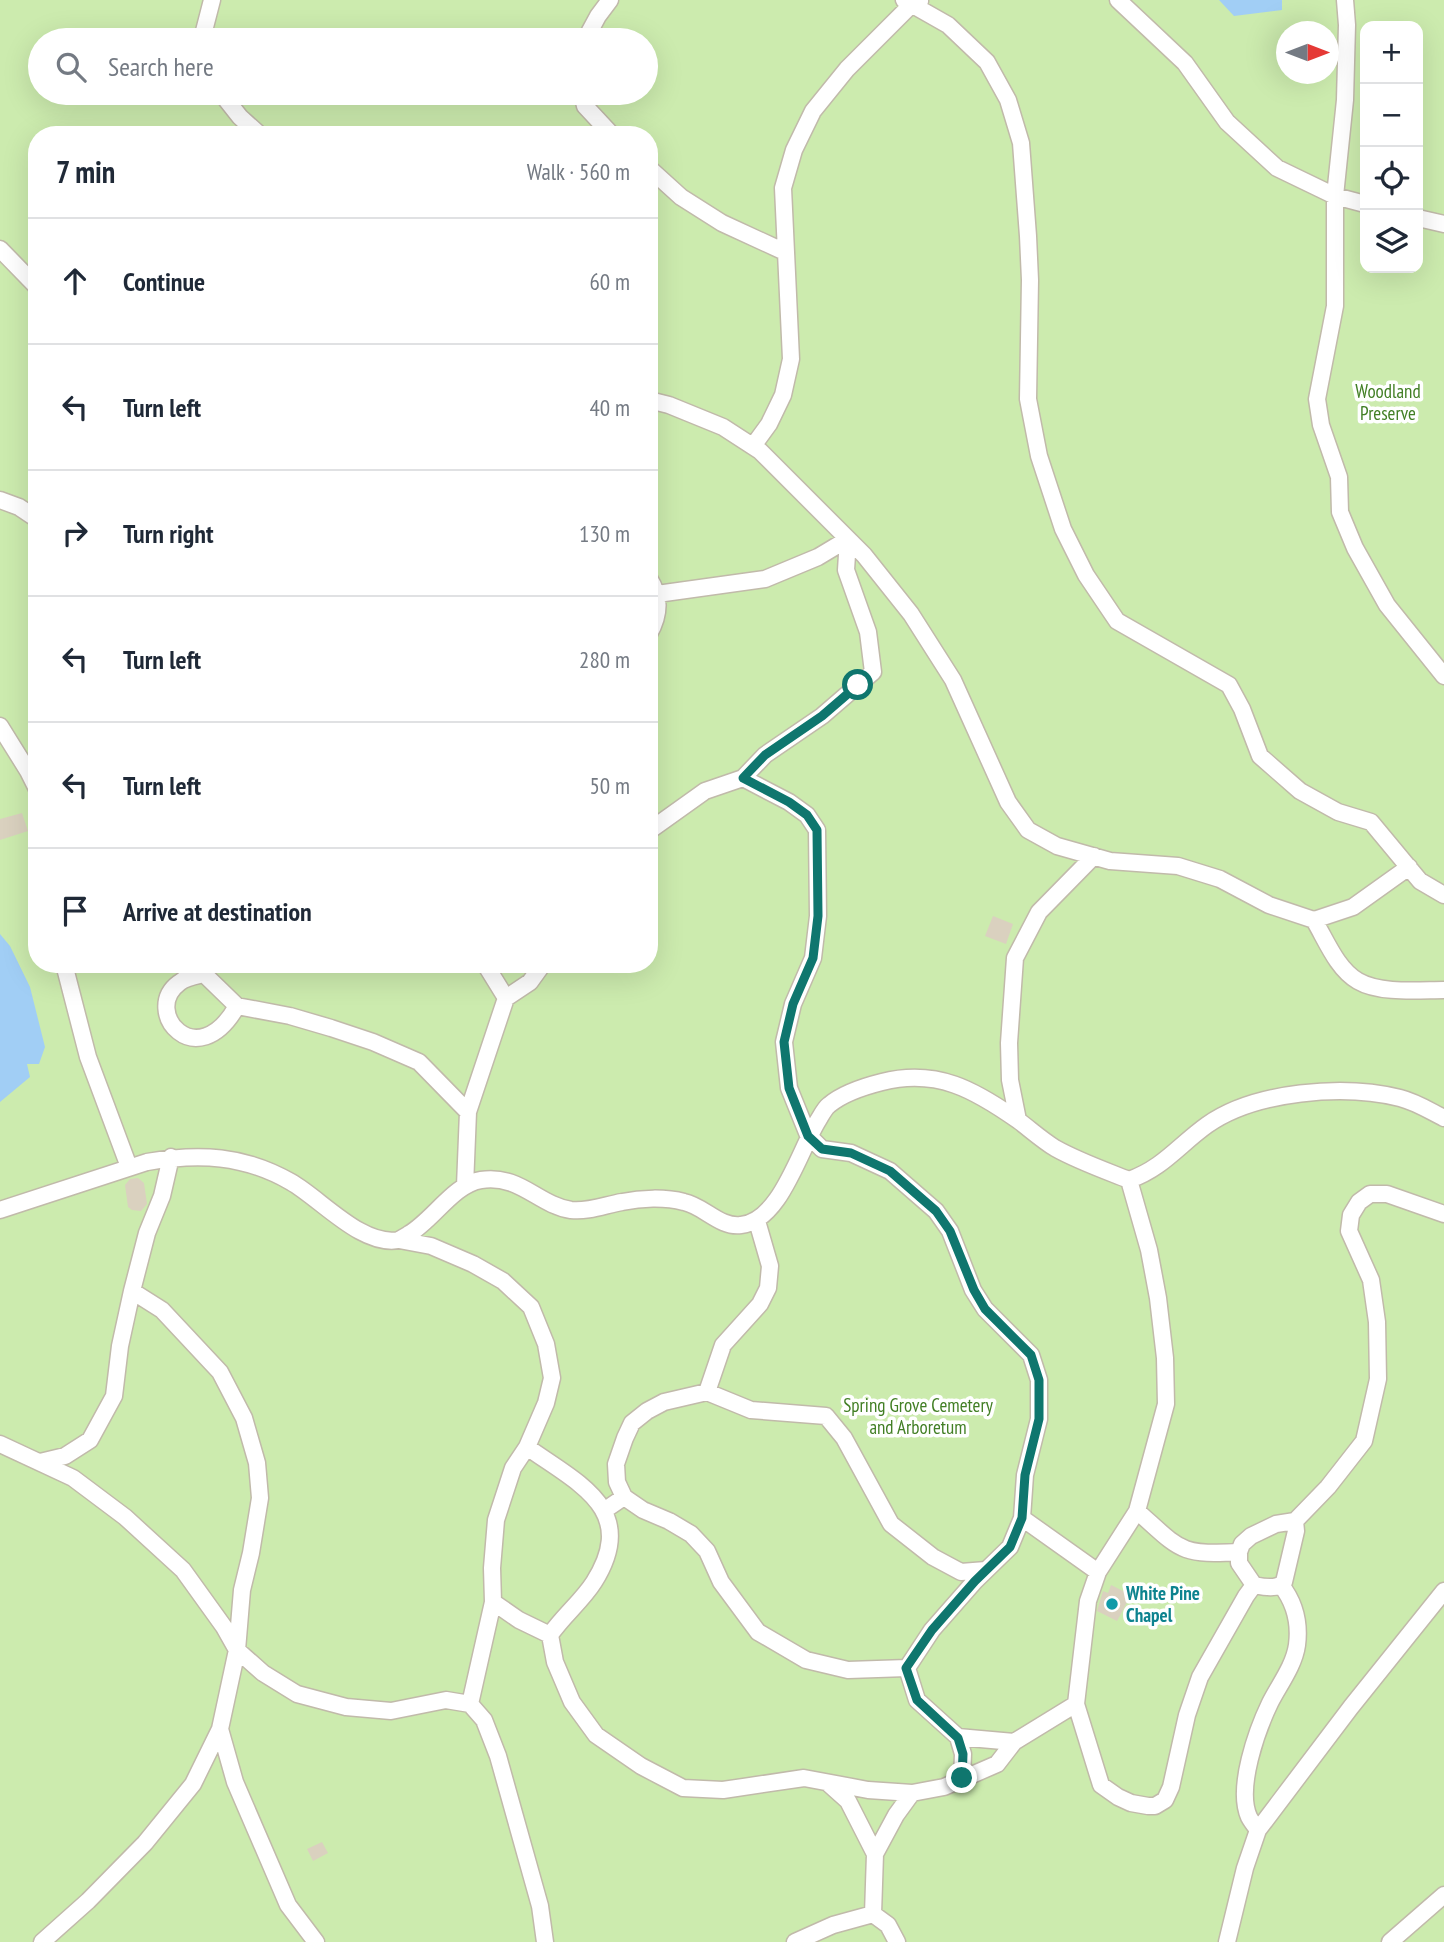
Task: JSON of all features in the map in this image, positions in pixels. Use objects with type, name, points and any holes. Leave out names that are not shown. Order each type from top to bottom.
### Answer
[{"type":"street","points":[[205,28],[212,0]]},
{"type":"street","points":[[592,28],[610,0]]},
{"type":"street","points":[[1118,0],[1185,63],[1227,122],[1277,168],[1335,196],[1360,203]]},
{"type":"street","points":[[1345,0],[1345,100],[1335,196],[1335,306],[1317,399],[1321,425],[1339,477],[1340,512],[1354,548],[1387,605],[1444,676]]},
{"type":"street","points":[[753,446],[769,424],[783,395],[791,359],[783,188],[794,150],[813,111],[847,69],[913,1],[948,25],[987,62],[1008,100],[1015,122],[1021,143],[1028,236],[1028,399],[1039,456],[1063,529],[1086,575],[1117,621],[1229,685],[1242,709],[1260,757],[1300,791],[1338,811],[1371,822],[1420,881],[1444,895]]},
{"type":"street","points":[[230,105],[250,126]]},
{"type":"street","points":[[585,105],[604,126]]},
{"type":"street","points":[[658,176],[681,197],[722,223],[785,252]]},
{"type":"street","points":[[1423,219],[1444,224]]},
{"type":"street","points":[[0,249],[28,278]]},
{"type":"street","points":[[658,402],[723,427],[753,446],[848,540],[912,614],[953,680],[1008,802],[1028,830],[1057,846],[1110,861],[1178,866],[1220,879],[1269,905],[1314,919],[1353,907],[1409,867]]},
{"type":"street","points":[[0,500],[28,514]]},
{"type":"street","points":[[658,594],[765,579],[818,557],[848,540]]},
{"type":"street","points":[[658,825],[705,791],[743,778],[765,755],[822,716],[873,672],[868,632],[846,570],[848,540]]},
{"type":"street","points":[[0,726],[28,769]]},
{"type":"street","points":[[743,778],[789,802],[807,815],[817,830],[818,916],[813,958],[793,1004],[784,1042],[789,1088],[808,1136],[822,1149],[851,1153],[890,1171],[936,1211],[950,1231],[974,1290],[985,1309],[1031,1355],[1039,1380],[1039,1419],[1025,1475],[1022,1518],[1010,1547],[932,1630],[906,1668]]},
{"type":"street","points":[[1018,1120],[1010,1080],[1009,1043],[1015,958],[1039,912],[1094,856]]},
{"type":"street","points":[[1314,919],[1338,961],[1358,981],[1391,990],[1444,990]]},
{"type":"street","points":[[66,973],[88,1057],[129,1167]]},
{"type":"street","points":[[196,973],[176,984],[167,997],[169,1021],[177,1032],[188,1037],[211,1035],[222,1027],[237,1006]]},
{"type":"street","points":[[208,973],[237,1006],[290,1016],[331,1028],[419,1062],[468,1112]]},
{"type":"street","points":[[491,973],[506,998]]},
{"type":"street","points":[[465,1186],[468,1112],[506,998],[530,982],[537,973]]},
{"type":"street","points":[[399,1240],[423,1226],[465,1186],[480,1180],[500,1180],[523,1185],[547,1201],[571,1210],[595,1209],[624,1201],[655,1198],[686,1202],[727,1224],[740,1226],[757,1221],[785,1187],[808,1136],[828,1105],[881,1082],[910,1077],[943,1079],[977,1092],[1054,1147],[1129,1180],[1160,1165],[1207,1125],[1227,1113],[1301,1092],[1339,1090],[1403,1098],[1444,1118]]},
{"type":"street","points":[[40,1462],[65,1456],[90,1440],[114,1396],[120,1346],[132,1291],[147,1233],[162,1196],[171,1157]]},
{"type":"street","points":[[0,1210],[129,1167],[171,1157],[228,1158],[253,1165],[289,1181],[317,1199],[348,1226],[374,1237],[431,1247],[473,1264],[503,1281],[531,1307],[546,1344],[552,1378],[546,1403],[527,1447],[513,1468],[496,1520],[492,1568],[493,1602],[470,1704]]},
{"type":"street","points":[[1129,1180],[1149,1250],[1158,1298],[1165,1358],[1166,1404],[1137,1511],[1098,1572],[1088,1601],[1076,1704],[1101,1785],[1118,1797],[1131,1803],[1155,1806],[1165,1800],[1171,1787],[1187,1715],[1200,1677],[1254,1585]]},
{"type":"street","points":[[1281,1585],[1254,1585],[1239,1563],[1238,1552],[1251,1536],[1276,1524],[1295,1521],[1328,1486],[1364,1441],[1378,1379],[1377,1322],[1371,1280],[1349,1231],[1351,1215],[1359,1202],[1370,1194],[1387,1194],[1444,1214]]},
{"type":"street","points":[[707,1392],[723,1345],[760,1304],[768,1288],[770,1266],[757,1221]]},
{"type":"street","points":[[42,1942],[89,1901],[145,1843],[193,1784],[220,1729],[237,1650],[242,1590],[260,1498],[257,1464],[244,1418],[220,1372],[162,1310],[132,1291]]},
{"type":"street","points":[[906,1668],[848,1671],[806,1660],[758,1632],[721,1582],[707,1550],[691,1534],[643,1510],[624,1497],[617,1482],[616,1464],[632,1423],[664,1402],[707,1392],[751,1410],[826,1416],[844,1438],[891,1524],[933,1557],[961,1572],[986,1570]]},
{"type":"street","points":[[0,1444],[73,1478],[125,1517],[183,1570],[224,1626],[237,1650],[263,1674],[297,1694],[346,1707],[391,1711],[446,1700],[470,1704],[484,1720],[498,1756],[537,1894],[545,1942]]},
{"type":"street","points":[[527,1447],[579,1483],[605,1510],[611,1532],[605,1563],[593,1584],[550,1635]]},
{"type":"street","points":[[605,1510],[624,1497]]},
{"type":"street","points":[[1137,1511],[1176,1546],[1191,1552],[1238,1552]]},
{"type":"street","points":[[1022,1518],[1098,1572]]},
{"type":"street","points":[[1281,1585],[1289,1570],[1296,1531],[1295,1521]]},
{"type":"street","points":[[1258,1830],[1248,1815],[1245,1790],[1250,1761],[1259,1727],[1290,1667],[1297,1646],[1293,1600],[1281,1585]]},
{"type":"street","points":[[1227,1942],[1245,1868],[1258,1830],[1351,1707],[1442,1597]]},
{"type":"street","points":[[493,1602],[519,1620],[550,1635]]},
{"type":"street","points":[[550,1635],[555,1662],[572,1702],[597,1735],[641,1766],[683,1788],[723,1790],[804,1778],[868,1790],[912,1793],[944,1787],[997,1764],[1014,1742],[1076,1704]]},
{"type":"street","points":[[906,1668],[917,1700],[958,1738],[963,1754],[962,1778]]},
{"type":"street","points":[[220,1729],[235,1782],[288,1905],[316,1942]]},
{"type":"street","points":[[958,1738],[1014,1742]]},
{"type":"street","points":[[829,1784],[848,1801],[875,1854]]},
{"type":"street","points":[[873,1914],[875,1854],[912,1793]]},
{"type":"street","points":[[1390,1942],[1444,1895]]},
{"type":"street","points":[[795,1942],[833,1925],[873,1914]]},
{"type":"street","points":[[873,1914],[888,1925],[897,1942]]},
{"type":"green space","name":"Spring Grove Cemetery and Arboretum","points":[[0,0],[1444,0],[1444,1942],[0,1942]]},
{"type":"water","points":[[1219,0],[1282,0],[1282,10],[1234,16]]},
{"type":"water","points":[[0,934],[10,946],[30,987],[45,1047],[39,1064],[27,1064],[30,1077],[0,1102]]},
{"type":"building","points":[[22,813],[28,831],[0,840],[0,819]]},
{"type":"building","points":[[993,916],[1013,924],[1006,944],[985,936]]},
{"type":"building","points":[[138,1178],[144,1183],[147,1204],[141,1211],[128,1207],[125,1185],[130,1179]]},
{"type":"building","name":"White Pine Chapel","points":[[1111,1585],[1131,1595],[1117,1621],[1097,1611],[1103,1591],[1108,1593]]},
{"type":"building","points":[[322,1842],[328,1853],[313,1861],[307,1849]]},
{"type":"place","name":"White Pine Chapel","points":[[1112,1604]]},
{"type":"route","points":[[858,685],[822,716],[765,755],[743,778],[789,802],[807,815],[817,830],[818,916],[813,958],[793,1004],[784,1042],[789,1088],[808,1136],[822,1149],[851,1153],[890,1171],[936,1211],[950,1231],[974,1290],[985,1309],[1031,1355],[1039,1380],[1039,1419],[1025,1475],[1022,1518],[1010,1547],[975,1581],[932,1630],[906,1668],[917,1700],[958,1738],[963,1754],[962,1778]]},
{"type":"park label","name":"Woodland Preserve","points":[[1388,402]]}]
